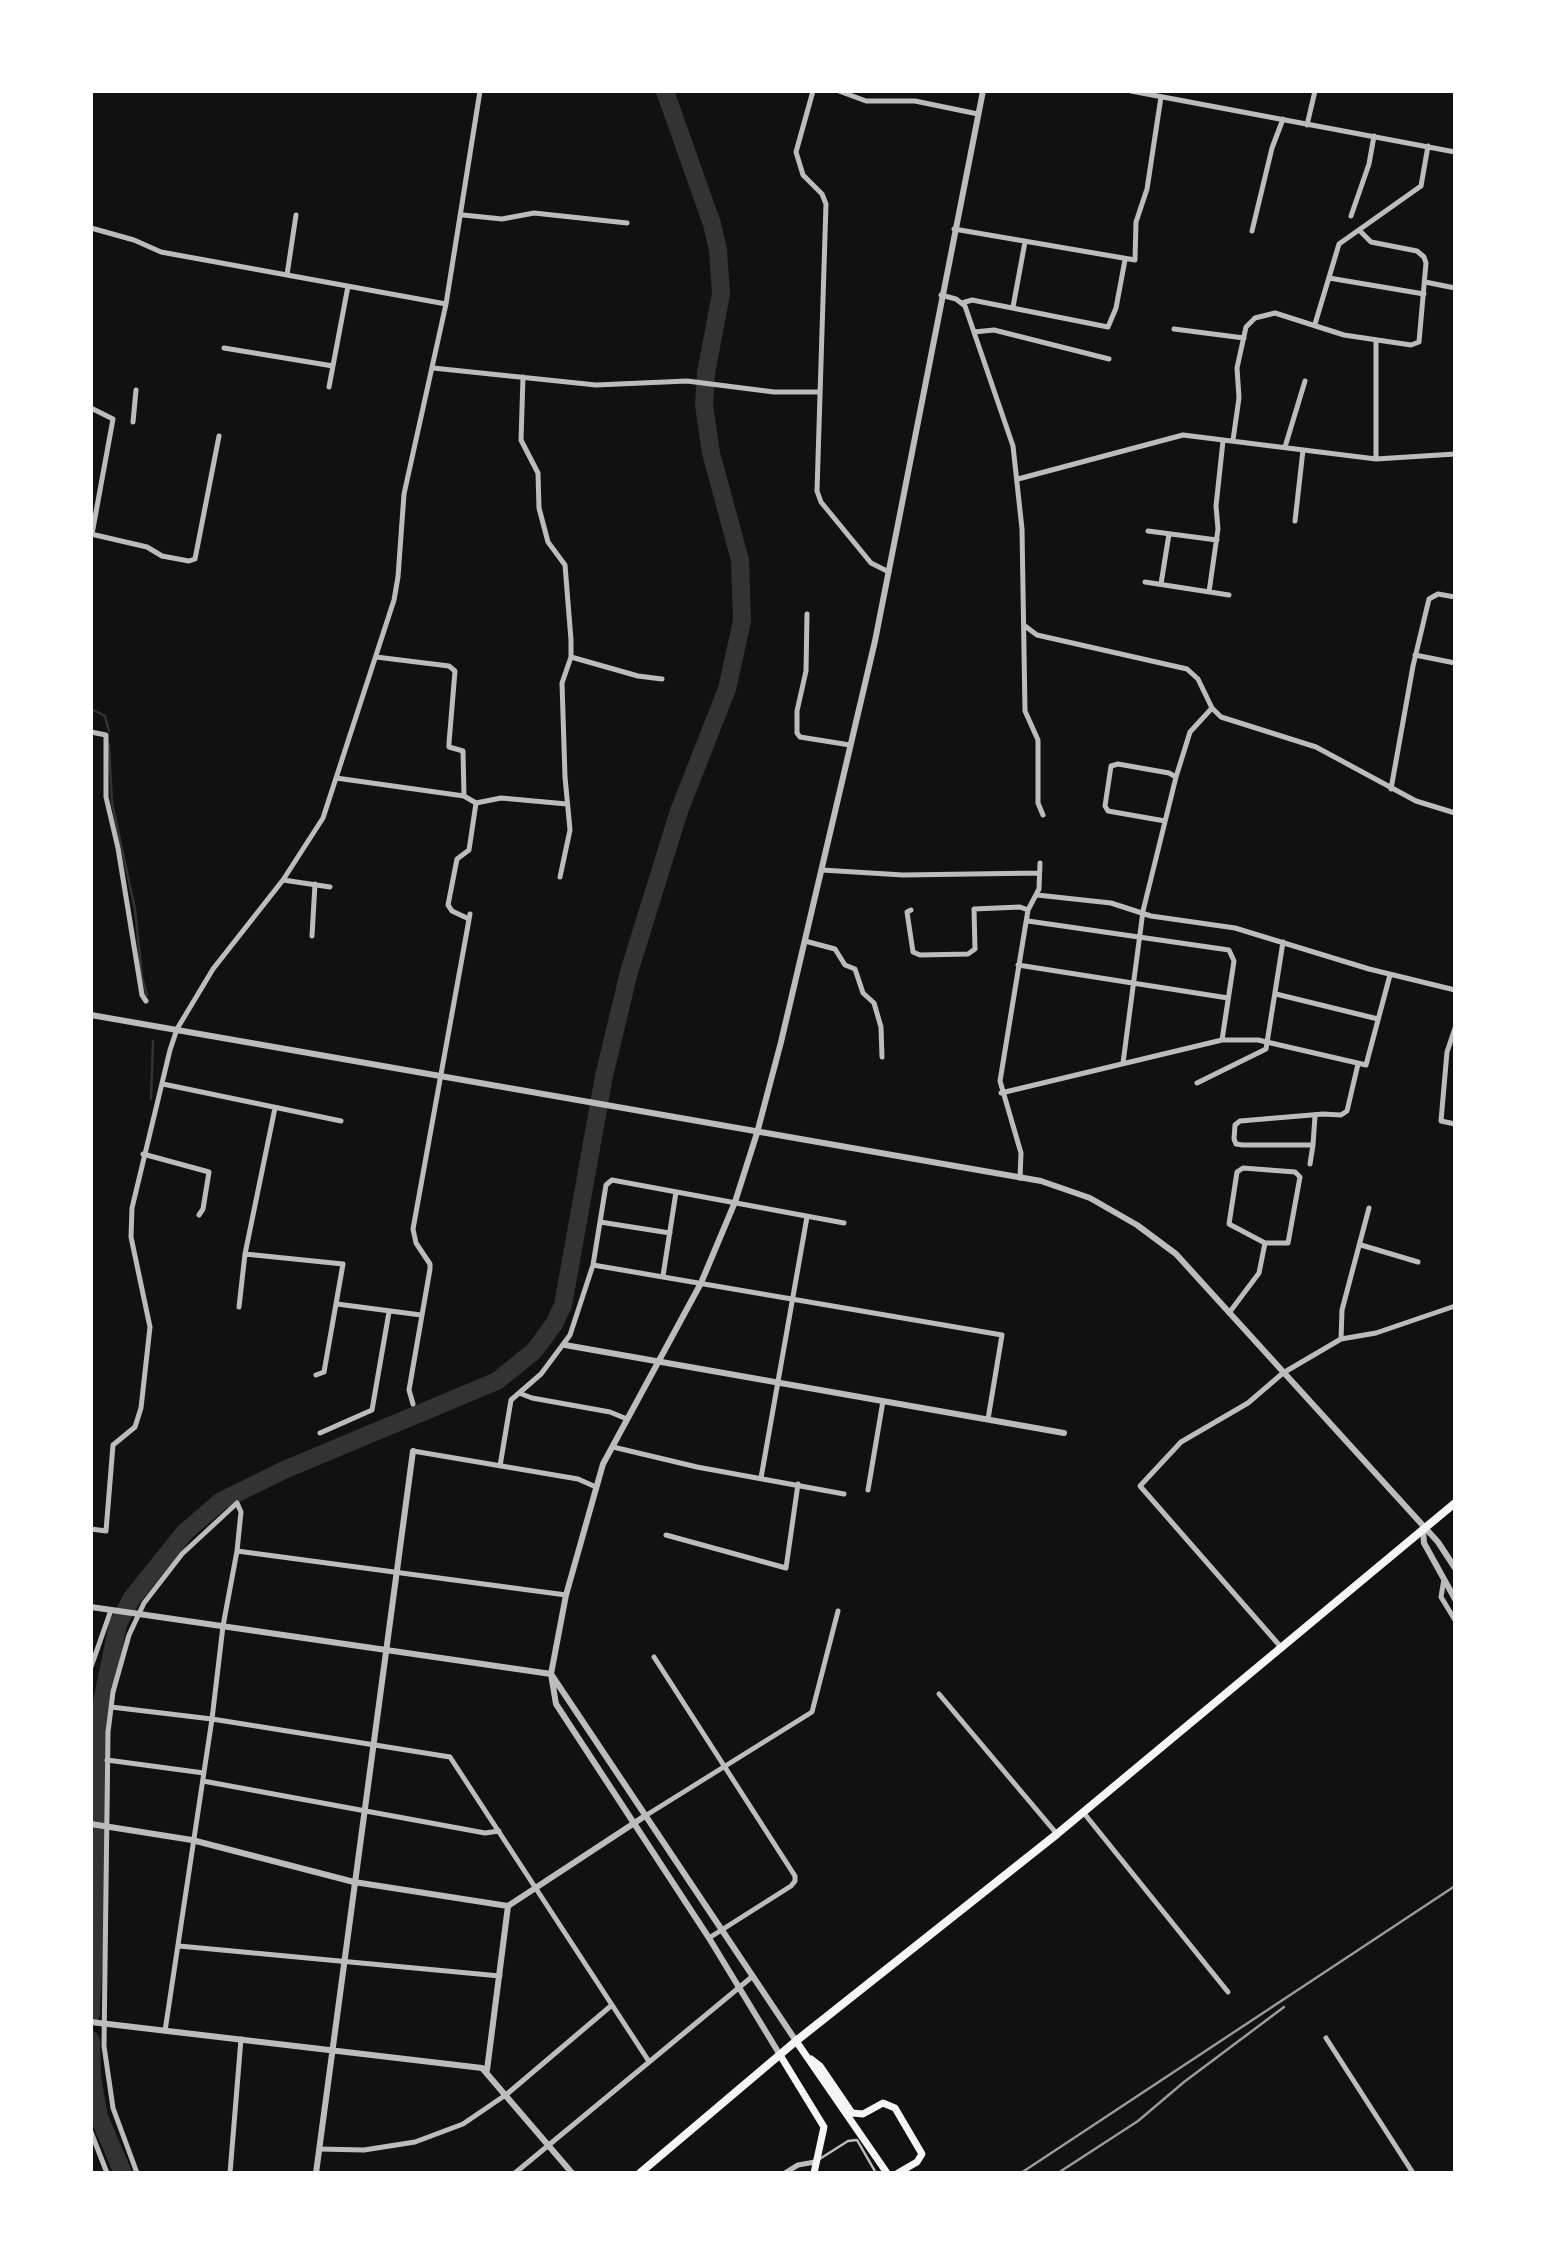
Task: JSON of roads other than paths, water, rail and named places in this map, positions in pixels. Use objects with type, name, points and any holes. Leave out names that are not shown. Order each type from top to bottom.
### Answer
[{"type":"main road","points":[[640,2173],[796,2041],[1083,1812],[1455,1503]]},
{"type":"main road","points":[[796,2041],[811,2059],[851,2123],[867,2140],[887,2173]]},
{"type":"main road","points":[[780,2055],[821,2119],[823,2137],[814,2173]]},
{"type":"main road","points":[[811,2059],[820,2066],[852,2113],[863,2114],[883,2103],[895,2108],[922,2154],[917,2162],[898,2173]]},
{"type":"street","points":[[91,1529],[106,1531],[113,1445],[135,1427],[141,1408],[150,1327],[131,1223],[143,1154],[177,1029],[225,951],[283,880],[323,818],[396,589],[404,494],[433,368],[463,215],[480,91]]},
{"type":"street","points":[[813,91],[796,152],[803,174],[822,194],[826,204],[818,496],[871,563],[888,572]]},
{"type":"street","points":[[839,91],[866,101],[915,100],[978,114]]},
{"type":"street","points":[[780,2055],[709,1938],[556,1704],[551,1674],[566,1595],[596,1487],[627,1419],[701,1283],[735,1202],[757,1133],[822,870],[888,572],[983,91]]},
{"type":"street","points":[[1131,91],[1455,152]]},
{"type":"street","points":[[1307,125],[1315,91]]},
{"type":"street","points":[[954,229],[1125,260],[1136,258],[1136,222],[1147,189],[1161,97]]},
{"type":"street","points":[[1252,231],[1272,148],[1283,119]]},
{"type":"street","points":[[1351,216],[1369,164],[1374,136]]},
{"type":"street","points":[[1315,324],[1339,244],[1421,186],[1428,146]]},
{"type":"street","points":[[463,215],[502,219],[534,213],[627,223]]},
{"type":"street","points":[[287,275],[296,215]]},
{"type":"street","points":[[91,228],[134,240],[161,252],[446,304]]},
{"type":"street","points":[[1233,440],[1239,397],[1237,368],[1250,321],[1269,313],[1315,324],[1340,334],[1418,345],[1426,263],[1420,252],[1373,243],[1359,230]]},
{"type":"street","points":[[1013,307],[1025,242]]},
{"type":"street","points":[[941,295],[962,303],[972,300],[1108,327],[1116,308],[1125,260]]},
{"type":"street","points":[[1329,278],[1423,295]]},
{"type":"street","points":[[1425,282],[1455,288]]},
{"type":"street","points":[[329,387],[348,286]]},
{"type":"street","points":[[962,303],[1009,430],[1018,479],[1026,711],[1038,740],[1038,803],[1043,815]]},
{"type":"street","points":[[1174,329],[1244,338]]},
{"type":"street","points":[[974,332],[994,330],[1109,359]]},
{"type":"street","points":[[1376,340],[1376,459]]},
{"type":"street","points":[[224,348],[333,366]]},
{"type":"street","points":[[433,368],[596,384],[692,382],[774,392],[820,392]]},
{"type":"street","points":[[523,377],[521,440],[538,472],[539,508],[548,542],[565,565],[571,657],[562,683],[570,830],[560,877]]},
{"type":"street","points":[[1285,447],[1305,381]]},
{"type":"street","points":[[134,422],[136,390]]},
{"type":"street","points":[[91,408],[113,419],[92,534],[147,547],[162,556],[189,561],[195,559],[219,436]]},
{"type":"street","points":[[1018,479],[1175,436],[1233,440],[1376,459],[1455,454]]},
{"type":"street","points":[[1209,592],[1217,540],[1216,506],[1223,441]]},
{"type":"street","points":[[1295,521],[1303,450]]},
{"type":"street","points":[[1148,531],[1217,540]]},
{"type":"street","points":[[1161,584],[1169,534]]},
{"type":"street","points":[[1145,582],[1229,595]]},
{"type":"street","points":[[1391,789],[1415,655],[1429,599],[1438,594],[1455,597]]},
{"type":"street","points":[[807,614],[806,671],[797,711],[798,736],[850,745]]},
{"type":"street","points":[[1025,626],[1037,635],[1158,660],[1186,669],[1198,679],[1212,708],[1222,717],[1321,749],[1391,789],[1427,806],[1455,813]]},
{"type":"street","points":[[1415,655],[1455,663]]},
{"type":"street","points":[[376,657],[449,666],[455,671],[449,747],[463,751],[464,796]]},
{"type":"street","points":[[571,657],[638,676],[662,679]]},
{"type":"street","points":[[1123,1063],[1143,911],[1175,777],[1190,732],[1212,708]]},
{"type":"street","points":[[91,732],[106,736],[106,796],[118,848],[142,995],[146,1001]]},
{"type":"street","points":[[1165,821],[1108,811],[1105,806],[1111,766],[1170,773],[1175,777]]},
{"type":"street","points":[[335,778],[464,796],[476,803],[501,798],[567,804]]},
{"type":"street","points":[[413,1404],[409,1390],[430,1264],[416,1244],[413,1229],[470,917],[452,911],[449,905],[457,859],[469,850],[476,803]]},
{"type":"street","points":[[1020,1178],[1021,1153],[1010,1112],[1001,1093],[1000,1082],[1028,910],[1037,895],[1040,863]]},
{"type":"street","points":[[822,870],[903,875],[1039,873]]},
{"type":"street","points":[[283,880],[330,887]]},
{"type":"street","points":[[312,936],[315,884]]},
{"type":"street","points":[[1037,895],[1111,903],[1152,916],[1235,928],[1390,975],[1455,990]]},
{"type":"street","points":[[911,910],[906,912],[913,952],[920,955],[968,954],[975,949],[974,909],[1020,907],[1028,910]]},
{"type":"street","points":[[1028,922],[1229,950],[1234,961],[1222,1040]]},
{"type":"street","points":[[805,941],[835,949],[845,965],[855,969],[863,993],[874,1003],[881,1027],[882,1057]]},
{"type":"street","points":[[1198,1083],[1258,1054],[1268,1042],[1283,942]]},
{"type":"street","points":[[1018,965],[1228,998]]},
{"type":"street","points":[[1001,1093],[1222,1040],[1250,1039],[1358,1064],[1368,1062],[1390,975]]},
{"type":"street","points":[[1276,994],[1378,1019]]},
{"type":"street","points":[[91,1015],[1041,1181],[1090,1199],[1137,1224],[1176,1254],[1438,1542],[1455,1568]]},
{"type":"street","points":[[1455,1028],[1447,1052],[1440,1121],[1455,1124]]},
{"type":"street","points":[[1313,1145],[1243,1145],[1236,1143],[1233,1133],[1240,1121],[1341,1115],[1347,1111],[1358,1064]]},
{"type":"street","points":[[163,1084],[341,1121]]},
{"type":"street","points":[[239,1307],[245,1254],[275,1108]]},
{"type":"street","points":[[1310,1164],[1315,1116]]},
{"type":"street","points":[[143,1154],[209,1172],[203,1209],[199,1214]]},
{"type":"street","points":[[1243,1168],[1295,1172],[1300,1177],[1289,1244],[1265,1243],[1229,1224],[1237,1172],[1243,1168]]},
{"type":"street","points":[[500,1466],[511,1400],[565,1345],[593,1265],[606,1185],[612,1180],[844,1223]]},
{"type":"street","points":[[663,1276],[676,1192]]},
{"type":"street","points":[[1341,1339],[1342,1310],[1369,1208]]},
{"type":"street","points":[[761,1478],[807,1217]]},
{"type":"street","points":[[600,1223],[670,1233]]},
{"type":"street","points":[[1229,1313],[1259,1273],[1265,1243]]},
{"type":"street","points":[[1361,1245],[1418,1262]]},
{"type":"street","points":[[245,1254],[343,1264],[324,1372],[316,1375]]},
{"type":"street","points":[[593,1265],[1002,1335],[988,1419]]},
{"type":"street","points":[[337,1304],[421,1315]]},
{"type":"street","points":[[1280,1646],[1140,1486],[1181,1442],[1248,1402],[1283,1373],[1341,1339],[1376,1332],[1455,1306]]},
{"type":"street","points":[[320,1433],[372,1410],[389,1312]]},
{"type":"street","points":[[565,1345],[1065,1433]]},
{"type":"street","points":[[519,1392],[532,1398],[610,1412],[627,1419]]},
{"type":"street","points":[[868,1490],[883,1401]]},
{"type":"street","points":[[613,1447],[697,1467],[844,1494]]},
{"type":"street","points":[[316,2173],[413,1451],[578,1479],[596,1487]]},
{"type":"street","points":[[666,1535],[786,1568],[799,1484]]},
{"type":"street","points":[[137,2173],[113,2108],[105,2067],[105,1826],[111,1707],[116,1676],[136,1613],[182,1554],[237,1503],[241,1512],[237,1551],[223,1626],[212,1719],[165,2031]]},
{"type":"street","points":[[1423,1528],[1424,1543],[1455,1599]]},
{"type":"street","points":[[237,1551],[566,1595]]},
{"type":"street","points":[[1444,1579],[1441,1597],[1455,1620]]},
{"type":"street","points":[[91,1607],[551,1674],[720,1931],[796,2041]]},
{"type":"street","points":[[91,1667],[113,1610]]},
{"type":"street","points":[[91,1824],[192,1840],[354,1882],[508,1906],[645,1816],[812,1712],[838,1611]]},
{"type":"street","points":[[654,1657],[795,1881],[709,1938]]},
{"type":"street","points":[[939,1694],[1057,1833]]},
{"type":"street","points":[[111,1707],[212,1719],[450,1757],[648,2060]]},
{"type":"street","points":[[107,1760],[204,1773]]},
{"type":"street","points":[[203,1781],[485,1833],[499,1831]]},
{"type":"street","points":[[1083,1812],[1228,1992]]},
{"type":"street","points":[[487,2070],[508,1906]]},
{"type":"street","points":[[179,1946],[500,1976]]},
{"type":"street","points":[[515,2173],[648,2060],[753,1976]]},
{"type":"street","points":[[319,2149],[365,2150],[415,2142],[470,2120],[507,2094],[612,2005]]},
{"type":"street","points":[[91,2022],[487,2070],[572,2173]]},
{"type":"street","points":[[1326,2038],[1413,2173]]},
{"type":"street","points":[[230,2173],[241,2039]]},
{"type":"street","points":[[91,2132],[107,2173]]},
{"type":"street","points":[[785,2173],[798,2165],[815,2162]]},
{"type":"lane","points":[[815,2162],[848,2141],[857,2140],[876,2173]]},
{"type":"waterway","points":[[91,2014],[101,1796],[98,1721],[118,1624],[132,1598],[185,1532],[221,1501],[284,1470],[497,1381],[534,1351],[554,1324],[563,1305],[604,1076],[629,972],[679,811],[727,689],[742,621],[740,560],[711,453],[704,405],[706,373],[721,294],[718,250],[712,224],[665,91]]},
{"type":"waterway","points":[[91,709],[105,716],[109,731]]},
{"type":"waterway","points":[[109,744],[112,803],[135,909],[142,977],[147,995]]},
{"type":"waterway","points":[[151,1099],[153,1041]]},
{"type":"waterway","points":[[91,2040],[92,2077],[99,2117],[123,2173]]},
{"type":"railway","points":[[1021,2173],[1455,1886]]},
{"type":"railway","points":[[1058,2173],[1138,2121],[1184,2082],[1284,2007]]}]
